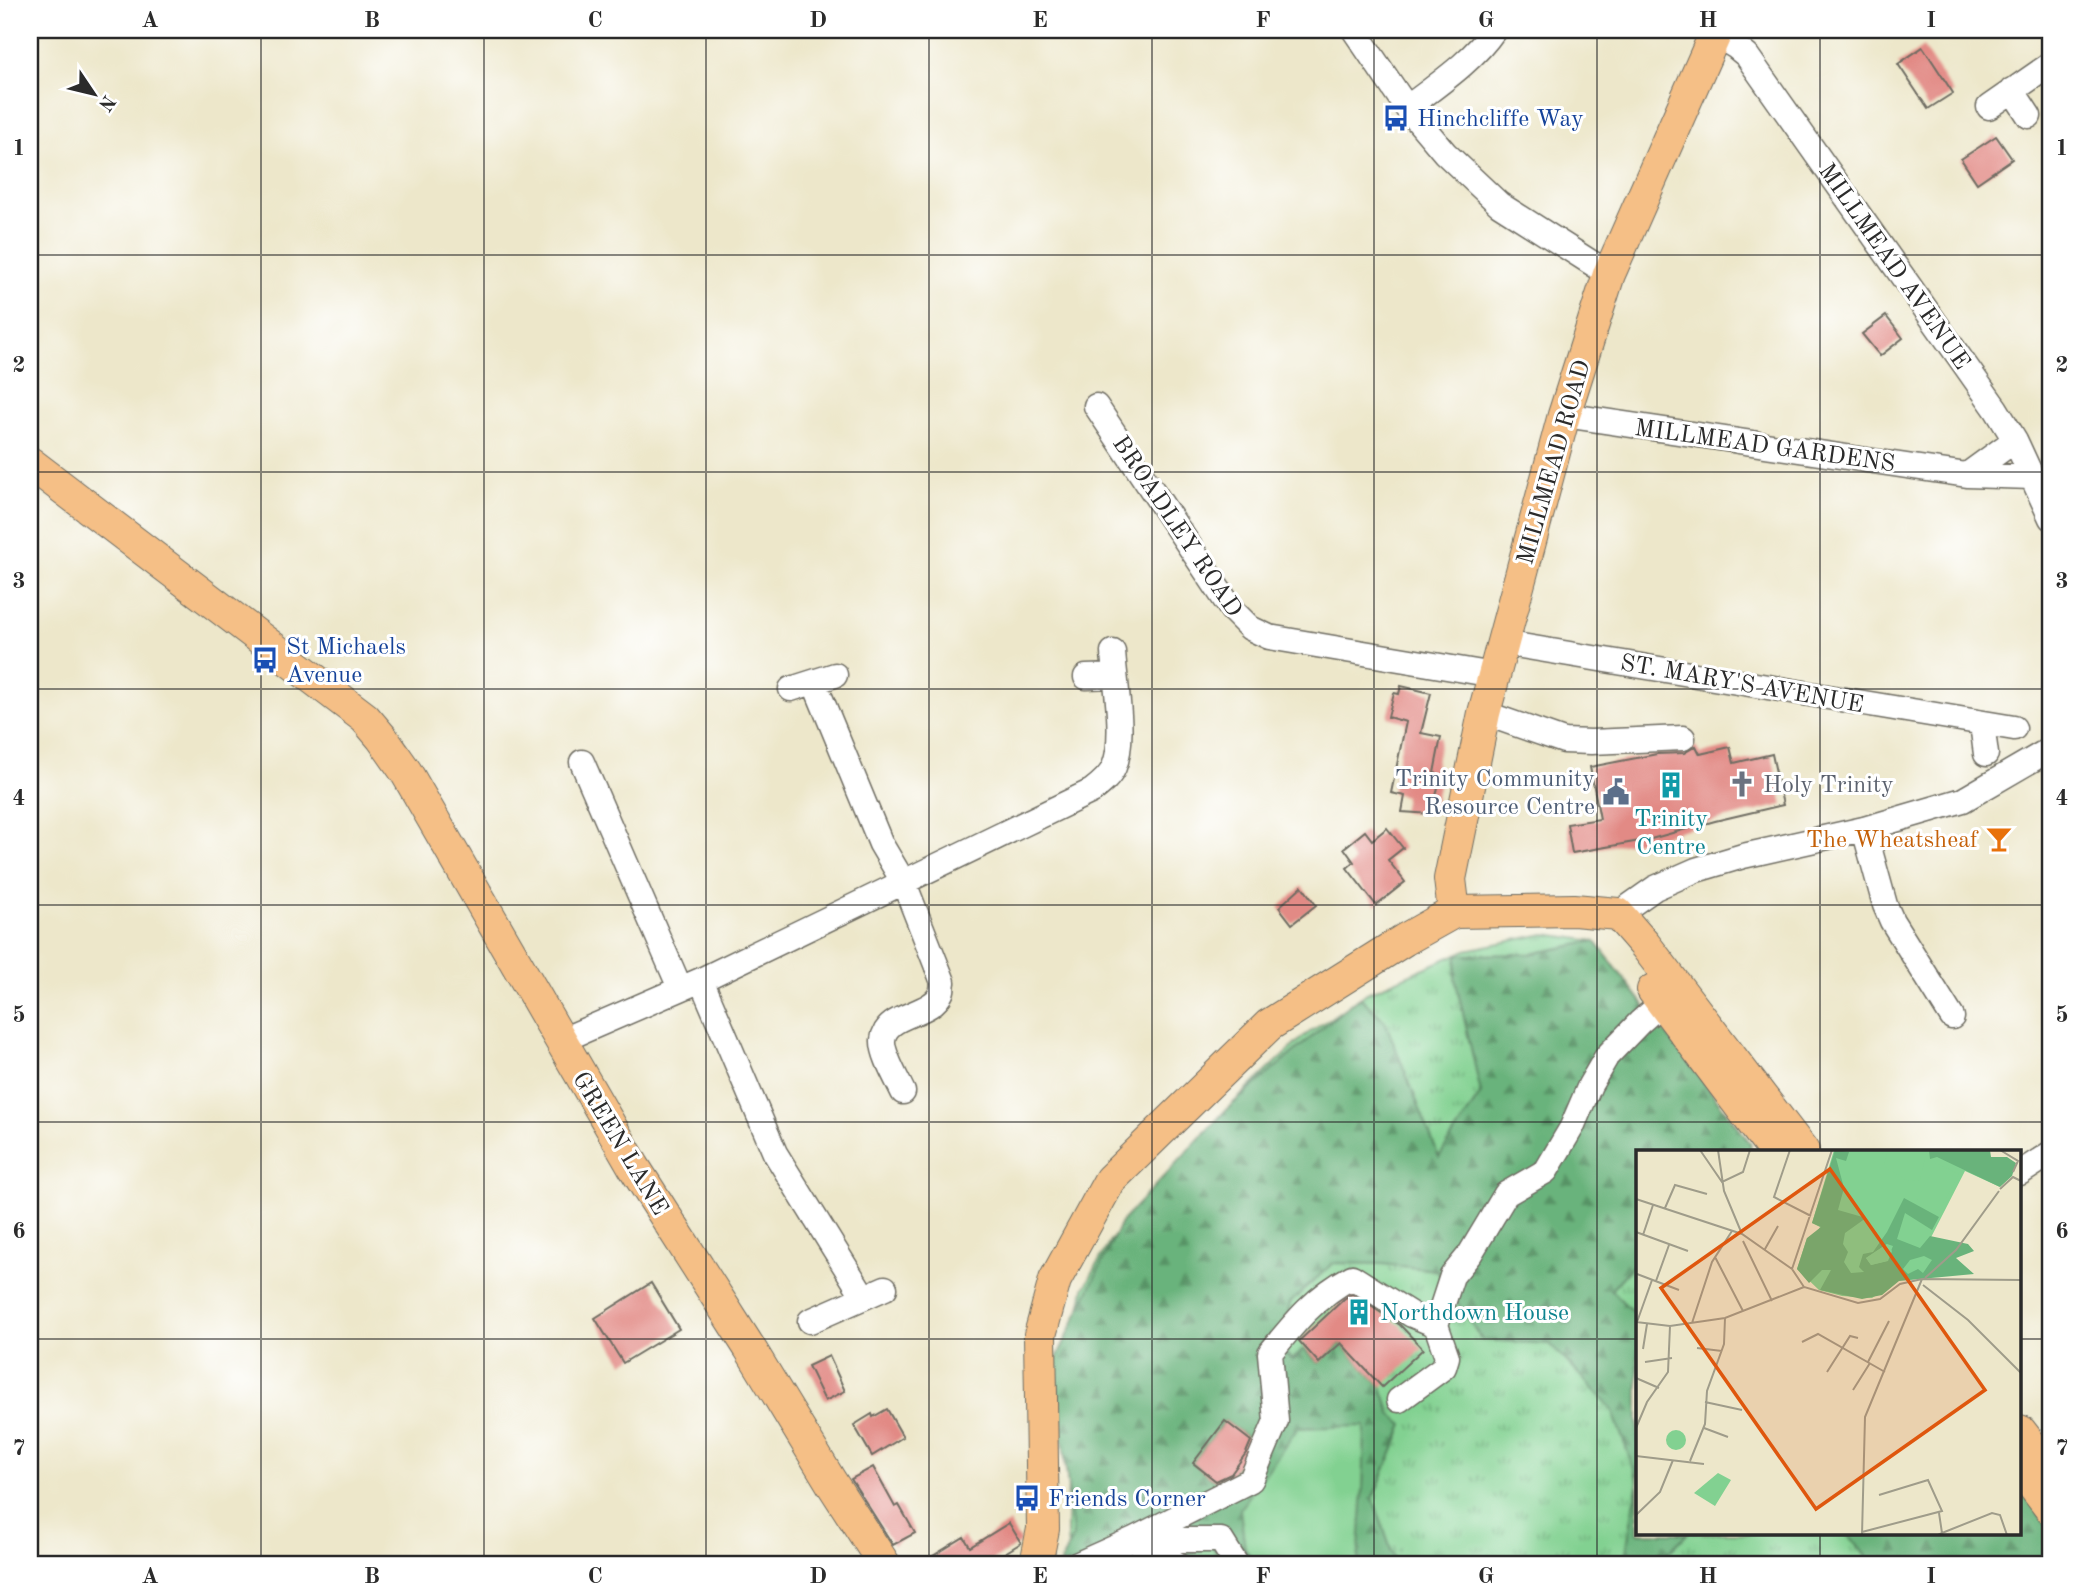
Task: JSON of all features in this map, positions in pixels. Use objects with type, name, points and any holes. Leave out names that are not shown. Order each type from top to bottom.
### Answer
[{"type":"main road","name":"MILLMEAD ROAD","points":[[1454,912],[1450,879],[1484,713],[1564,415],[1609,274],[1716,32]]},
{"type":"main road","name":"GREEN LANE","points":[[30,463],[365,718],[382,738],[407,772],[634,1167],[884,1564]]},
{"type":"main road","points":[[1036,1564],[1043,1528],[1040,1335],[1055,1280],[1110,1180],[1269,1025],[1404,940],[1454,912],[1574,910],[1618,914]]},
{"type":"main road","points":[[1618,914],[1626,949],[1662,1003],[1802,1150]]},
{"type":"main road","points":[[1618,914],[1723,1067],[1773,1150]]},
{"type":"main road","points":[[2022,1434],[2051,1471]]},
{"type":"main road","points":[[2022,1471],[2051,1509]]},
{"type":"street","points":[[1354,30],[1407,108],[1445,153],[1499,204],[1609,274]]},
{"type":"street","points":[[1407,108],[1462,66],[1494,30]]},
{"type":"street","name":"MILLMEAD AVENUE","points":[[1716,32],[1747,56],[1996,409],[2015,440],[2051,518]]},
{"type":"street","points":[[1989,107],[2051,64]]},
{"type":"street","points":[[2012,90],[2029,116]]},
{"type":"street","name":"BROADLEY ROAD","points":[[1096,406],[1232,610],[1250,628],[1269,637],[1494,675]]},
{"type":"street","name":"MILLMEAD GARDENS","points":[[1564,415],[1967,475],[2033,477]]},
{"type":"street","points":[[1967,475],[2015,440]]},
{"type":"street","name":"ST. MARY'S AVENUE","points":[[1503,643],[2014,729]]},
{"type":"street","points":[[560,1041],[690,984],[1092,791],[1104,782],[1114,768],[1119,743],[1114,664],[1086,677]]},
{"type":"street","points":[[813,682],[881,844],[904,883],[943,982],[941,994],[933,1004],[890,1026],[883,1041],[887,1058],[903,1092]]},
{"type":"street","points":[[1484,713],[1564,741],[1684,738]]},
{"type":"street","points":[[1982,724],[1986,754]]},
{"type":"street","points":[[1618,914],[1655,888],[1696,870],[1743,856],[1864,829],[1963,800],[2042,754],[2051,753]]},
{"type":"street","points":[[582,762],[775,1153],[874,1292],[810,1321]]},
{"type":"street","points":[[1864,829],[1892,921],[1952,1017]]},
{"type":"street","points":[[1399,1400],[1444,1367],[1447,1357],[1436,1325],[1452,1276],[1470,1254],[1506,1194],[1546,1171],[1572,1127],[1590,1084],[1606,1056],[1662,1003]]},
{"type":"street","points":[[2022,1172],[2051,1153]]},
{"type":"street","points":[[1078,1564],[1251,1480],[1276,1421],[1270,1353],[1304,1311],[1336,1285],[1352,1277],[1412,1315],[1436,1325]]},
{"type":"street","points":[[1134,1539],[1177,1564]]},
{"type":"street","points":[[1134,1539],[1221,1540],[1236,1564]]},
{"type":"green space","points":[[1545,934],[1595,941],[1750,1143],[1636,1150],[1636,1534],[2022,1534],[2022,1491],[2051,1528],[2051,1564],[1069,1564],[1067,1534],[1070,1363],[1084,1289],[1110,1241],[1226,1110],[1303,1037],[1367,993],[1466,950]]},
{"type":"green space","points":[[1595,941],[1750,1143],[1751,1150],[1636,1150],[1636,1264],[1611,1290],[1632,1311],[1636,1310],[1636,1475],[1612,1409],[1550,1344],[1482,1340],[1436,1270],[1382,1264],[1333,1263],[1290,1303],[1281,1349],[1293,1360],[1303,1349],[1319,1363],[1341,1343],[1382,1387],[1391,1414],[1404,1425],[1373,1498],[1396,1564],[1358,1564],[1365,1426],[1298,1428],[1240,1509],[1245,1548],[1255,1564],[1222,1564],[1211,1544],[1173,1564],[1060,1564],[1073,1536],[1055,1362],[1121,1222],[1226,1110],[1350,1004],[1361,998],[1385,1021],[1439,1157],[1481,1093],[1455,978],[1457,955],[1530,954]],"holes":[[[1225,1421],[1254,1443],[1221,1485],[1193,1463]]]},
{"type":"green space","points":[[1365,1426],[1358,1564],[1255,1564],[1245,1548],[1240,1509],[1298,1428]]},
{"type":"green space","points":[[2022,1492],[2051,1530],[2051,1564],[1873,1564],[1847,1534],[2022,1534]]},
{"type":"green space","points":[[1636,1493],[1636,1534],[1687,1534],[1657,1564],[1624,1564]]},
{"type":"building","points":[[1923,47],[1953,93],[1928,109],[1898,64]]},
{"type":"building","points":[[1996,136],[2012,159],[1977,183],[1961,159]]},
{"type":"building","points":[[1886,316],[1903,338],[1880,356],[1862,334]]},
{"type":"building","points":[[1401,686],[1431,693],[1421,733],[1441,737],[1434,773],[1441,774],[1432,814],[1402,812],[1405,796],[1391,793],[1406,722],[1388,717],[1394,693],[1399,694]]},
{"type":"building","points":[[1696,746],[1700,754],[1730,747],[1734,763],[1772,754],[1783,805],[1651,839],[1572,853],[1567,824],[1600,819],[1590,767],[1657,754],[1684,753]]},
{"type":"building","points":[[1387,828],[1403,848],[1388,860],[1405,882],[1376,905],[1347,868],[1354,862],[1344,848],[1365,831],[1372,840]]},
{"type":"building","points":[[1302,886],[1316,905],[1292,924],[1279,907]]},
{"type":"building","points":[[651,1283],[679,1329],[623,1363],[595,1318]]},
{"type":"building","name":"Northdown House","points":[[1352,1294],[1400,1325],[1423,1349],[1382,1387],[1341,1343],[1319,1363],[1299,1341]]},
{"type":"building","points":[[829,1356],[845,1391],[825,1401],[808,1366]]},
{"type":"building","points":[[887,1409],[903,1437],[872,1456],[854,1425]]},
{"type":"building","points":[[1225,1421],[1251,1441],[1231,1474],[1216,1481],[1193,1463]]},
{"type":"building","points":[[873,1467],[895,1507],[899,1505],[915,1533],[893,1545],[851,1479]]},
{"type":"building","points":[[1009,1523],[1021,1543],[987,1564],[920,1564],[964,1537],[970,1547]]},
{"type":"place","name":"Hinchcliffe Way","points":[[1396,118]]},
{"type":"place","name":"St Michaels Avenue","points":[[265,660]]},
{"type":"place","name":"Holy Trinity","points":[[1742,784]]},
{"type":"place","name":"Trinity Centre","points":[[1671,785]]},
{"type":"place","name":"Trinity Community Resource Centre","points":[[1616,792]]},
{"type":"place","name":"The Wheatsheaf","points":[[1999,839]]},
{"type":"place","name":"Northdown House","points":[[1359,1312]]},
{"type":"place","name":"Friends Corner","points":[[1027,1498]]}]
